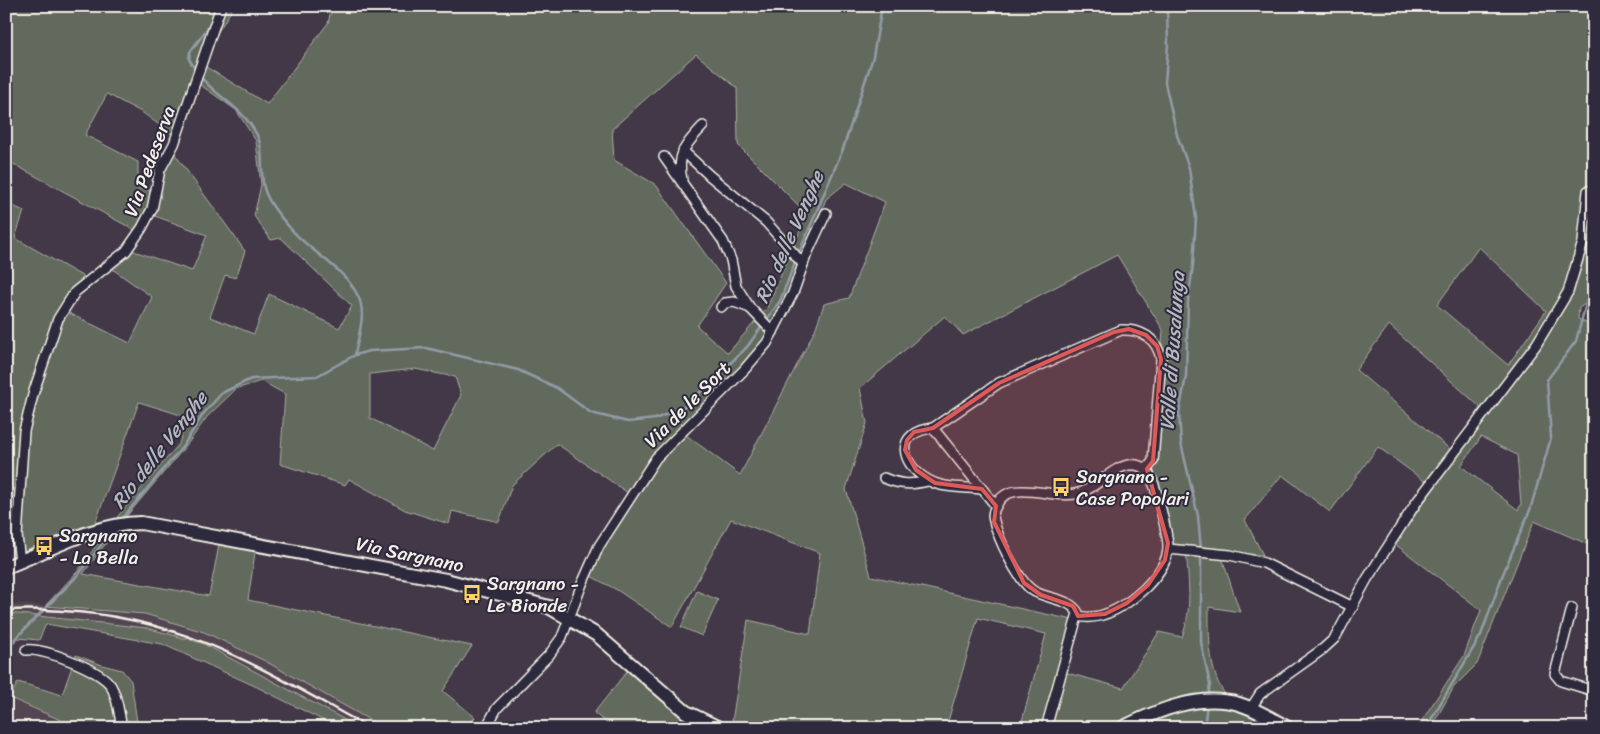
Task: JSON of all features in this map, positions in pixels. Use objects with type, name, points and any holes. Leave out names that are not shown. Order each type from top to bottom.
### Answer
[{"type":"street","name":"Via Pedeserva","points":[[20,562],[17,536],[24,431],[34,391],[58,319],[75,292],[126,251],[152,209],[160,170],[174,144],[221,6]]},
{"type":"street","points":[[683,184],[680,158],[687,143],[703,126]]},
{"type":"street","points":[[683,151],[766,222],[802,263]]},
{"type":"street","points":[[664,158],[723,241],[731,260],[736,286],[751,308],[770,329]]},
{"type":"street","points":[[1251,708],[1252,704],[1267,689],[1323,649],[1334,638],[1367,579],[1416,503],[1536,345],[1568,292],[1583,242],[1588,191]]},
{"type":"street","name":"Via de le Sort","points":[[486,728],[497,708],[507,696],[556,647],[570,618],[582,584],[599,546],[656,458],[758,356],[770,329],[793,293],[802,263],[826,213]]},
{"type":"street","points":[[721,307],[724,303],[734,302],[751,308]]},
{"type":"street","points":[[982,489],[945,486],[928,480],[911,464],[905,450],[905,445],[910,435],[914,432],[933,428],[1008,380],[1121,330],[1138,330],[1152,340],[1161,359],[1153,461],[1146,470]]},
{"type":"street","points":[[933,428],[996,506]]},
{"type":"street","points":[[1046,728],[1078,616],[1073,606],[1041,595],[1024,583],[994,522],[993,516],[996,506],[1002,496],[1013,490],[1072,495],[1093,487],[1125,466],[1138,465],[1146,470],[1155,486],[1168,549],[1158,572],[1148,585],[1127,603],[1105,614],[1094,617],[1078,616]]},
{"type":"street","points":[[884,478],[895,483],[907,484],[928,480]]},
{"type":"street","name":"Via Sargnano","points":[[6,567],[86,534],[115,525],[141,523],[436,578],[526,600],[549,607],[570,618],[597,635],[686,712],[719,728]]},
{"type":"street","points":[[6,532],[17,536]]},
{"type":"street","points":[[1168,549],[1206,552],[1264,563],[1353,607]]},
{"type":"street","points":[[1572,608],[1555,674],[1561,681],[1594,691]]},
{"type":"street","points":[[26,650],[41,651],[62,658],[106,679],[114,693],[122,728]]},
{"type":"street","points":[[1122,728],[1170,706],[1208,702],[1239,704],[1251,708],[1288,728]]},
{"type":"highlighted area","points":[[1129,329],[1146,335],[1157,346],[1161,359],[1153,461],[1147,469],[1168,543],[1165,560],[1148,585],[1127,603],[1105,614],[1078,616],[1073,606],[1041,595],[1024,583],[994,522],[996,506],[982,489],[935,483],[916,470],[905,450],[907,440],[914,432],[933,428],[999,383],[1114,332]]},
{"type":"shaded area","points":[[20,604],[145,614],[204,632],[265,661],[384,728],[360,728],[202,643],[147,628],[6,614],[6,605]]},
{"type":"shaded area","points":[[10,698],[79,728],[6,728],[6,705]]},
{"type":"green space","points":[[6,6],[234,6],[218,32],[204,45],[198,62],[267,104],[328,23],[331,10],[325,6],[1594,6],[1594,298],[1579,308],[1578,319],[1594,327],[1594,547],[1534,521],[1477,664],[1454,687],[1431,728],[1417,728],[1464,656],[1481,610],[1395,544],[1434,488],[1378,447],[1330,512],[1282,475],[1245,520],[1263,555],[1220,552],[1240,612],[1209,607],[1211,655],[1221,689],[1232,700],[1248,709],[1291,728],[1020,728],[1046,634],[978,618],[946,728],[731,728],[748,620],[810,634],[820,553],[731,519],[672,627],[617,590],[583,572],[628,493],[557,444],[512,485],[499,522],[452,511],[449,524],[405,510],[349,479],[345,485],[280,464],[285,394],[261,381],[236,389],[207,417],[186,446],[125,518],[83,574],[209,596],[220,540],[256,546],[248,600],[472,646],[443,691],[475,717],[468,728],[384,728],[265,661],[204,632],[145,614],[45,606],[78,571],[113,522],[179,444],[187,417],[139,402],[95,524],[22,556],[6,537],[6,203],[24,211],[15,238],[89,280],[67,312],[130,343],[152,297],[108,266],[131,250],[192,271],[207,235],[152,215],[140,233],[6,160]],"holes":[[[696,54],[737,88],[738,145],[807,214],[767,308],[728,353],[697,326],[726,283],[656,185],[614,160],[612,129]],[[192,79],[236,110],[256,141],[261,185],[254,216],[271,240],[281,238],[352,306],[339,328],[269,294],[254,334],[210,317],[225,275],[236,278],[245,251],[169,146],[161,191],[138,189],[138,162],[85,135],[107,94],[143,113],[173,135]],[[846,183],[885,202],[849,298],[824,304],[815,330],[740,475],[678,429],[757,353],[783,310],[826,199]],[[1479,247],[1546,311],[1508,365],[1437,305]],[[1117,255],[1163,330],[1153,468],[1171,547],[1186,549],[1189,593],[1188,615],[1182,637],[1159,632],[1123,688],[1060,671],[1073,620],[871,576],[846,489],[867,423],[860,388],[945,316],[963,335]],[[1389,325],[1480,407],[1467,436],[1452,451],[1356,370]],[[415,369],[455,377],[461,395],[433,451],[370,418],[370,374]],[[1481,437],[1517,455],[1521,504],[1518,510],[1461,466]]]},
{"type":"green space","points":[[697,591],[718,600],[702,636],[681,627]]},
{"type":"green space","points":[[6,614],[147,628],[202,643],[360,728],[338,728],[257,687],[162,644],[46,624],[39,640],[18,638],[6,651]]},
{"type":"green space","points":[[76,655],[122,670],[131,681],[137,722],[147,728],[79,728],[10,698],[6,705],[6,693],[10,697],[18,682],[62,695]]},
{"type":"green space","points":[[634,662],[712,728],[613,728],[594,713]]},
{"type":"waterway","name":"Rio delle Venghe","points":[[798,255],[843,149],[873,57],[882,6]]},
{"type":"waterway","name":"Valle di Busalunga","points":[[1167,6],[1168,45],[1165,83],[1177,135],[1189,168],[1196,218],[1193,265],[1188,301],[1186,376],[1179,413],[1181,443],[1198,516],[1201,550]]},
{"type":"waterway","points":[[196,71],[189,59],[190,52],[210,25]]},
{"type":"waterway","points":[[199,75],[237,109],[257,135],[261,148],[263,184],[267,196],[276,211],[299,237],[336,268],[358,296],[361,303],[362,318],[355,355]]},
{"type":"waterway","name":"Rio delle Venghe","points":[[120,521],[183,446],[204,413],[222,393],[251,379],[317,376],[355,355],[369,351],[426,348],[518,370],[557,388],[591,413],[628,422],[655,419],[686,406],[747,347],[780,301],[796,260]]},
{"type":"waterway","points":[[1426,728],[1481,635],[1503,574],[1530,510],[1551,438],[1547,380],[1576,341],[1594,274]]},
{"type":"waterway","name":"Rio delle Venghe","points":[[6,648],[79,574],[112,531]]},
{"type":"waterway","name":"Valle di Busalunga","points":[[1201,555],[1201,642],[1210,685],[1208,696]]},
{"type":"waterway","name":"Valle di Busalunga","points":[[1204,728],[1207,704]]},
{"type":"railway","points":[[6,611],[42,610],[107,615],[148,624],[187,636],[260,668],[370,728]]},
{"type":"place","name":"Sargnano - Case Popolari","points":[[1061,487]]},
{"type":"place","name":"Sargnano - La Bella","points":[[44,546]]},
{"type":"place","name":"Sargnano - Le Bionde","points":[[472,594]]}]
